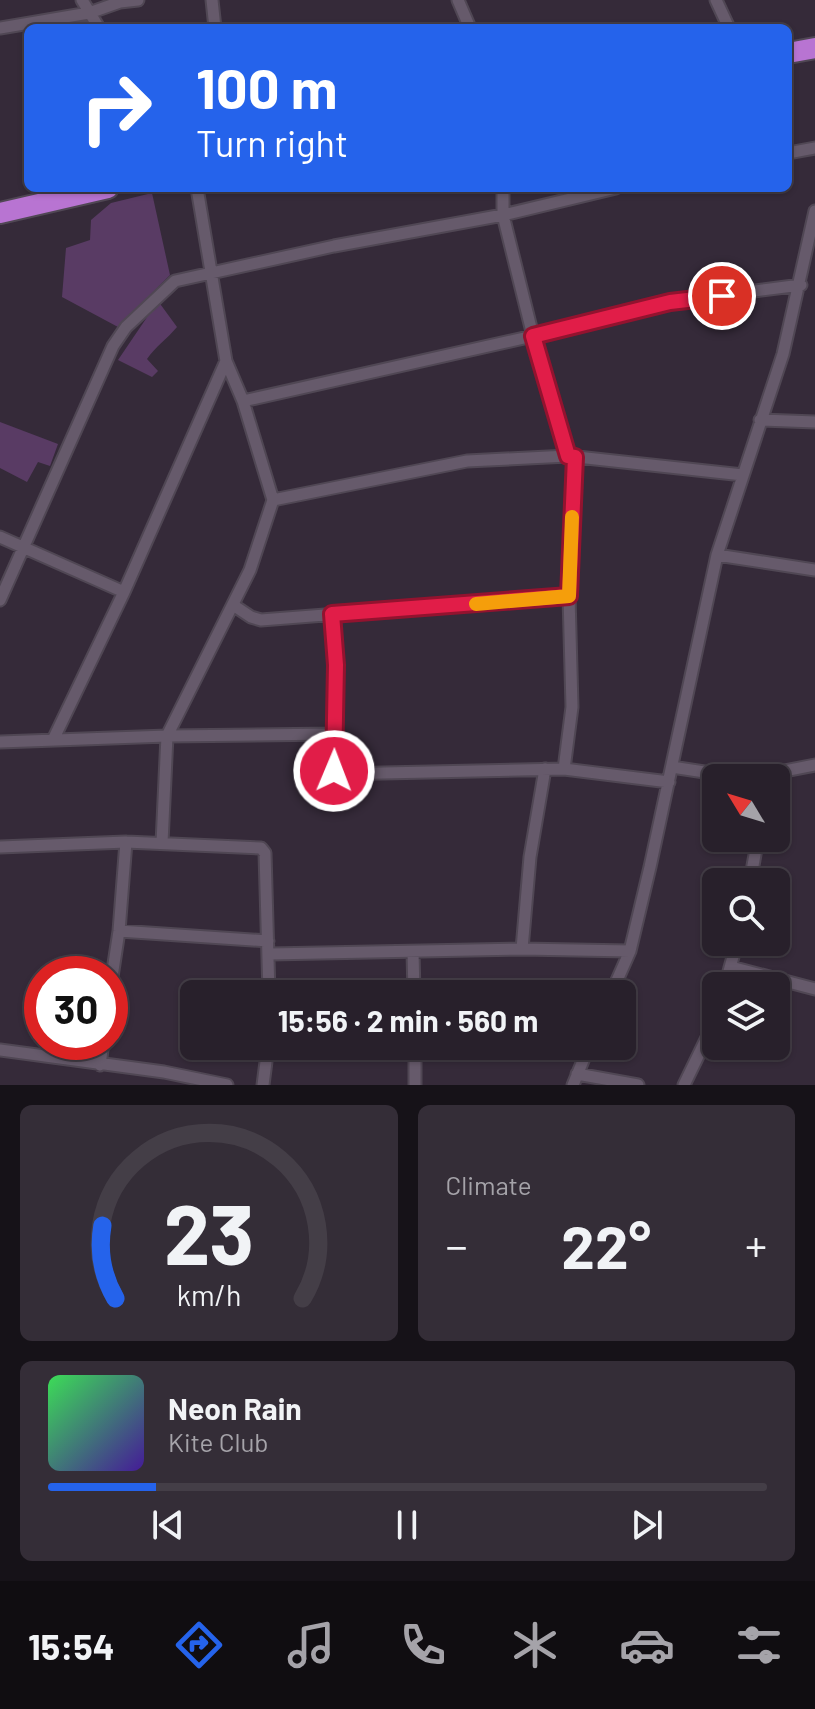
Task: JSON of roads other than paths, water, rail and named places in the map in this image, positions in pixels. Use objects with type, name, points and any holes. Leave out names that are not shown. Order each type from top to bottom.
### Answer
[{"type":"highway","points":[[792,52],[815,48]]},
{"type":"highway","points":[[0,213],[91,192]]},
{"type":"street","points":[[82,0],[96,24]]},
{"type":"street","points":[[0,28],[89,13],[120,2],[138,0]]},
{"type":"street","points":[[212,0],[215,24]]},
{"type":"street","points":[[458,0],[468,24]]},
{"type":"street","points":[[716,0],[727,24]]},
{"type":"street","points":[[792,152],[815,148]]},
{"type":"street","points":[[162,843],[167,736],[258,551],[273,500],[243,401],[226,361],[198,192]]},
{"type":"street","points":[[503,192],[503,215],[533,336],[571,456],[569,596],[572,707],[564,769]]},
{"type":"street","points":[[0,600],[113,346],[126,327],[175,281],[503,215],[599,192]]},
{"type":"street","points":[[617,980],[630,951],[717,555],[783,354],[801,285],[815,211]]},
{"type":"street","points":[[243,401],[670,302],[801,285]]},
{"type":"street","points":[[53,740],[124,592],[226,361]]},
{"type":"street","points":[[760,420],[815,422]]},
{"type":"street","points":[[273,500],[442,464],[571,456],[743,475]]},
{"type":"street","points":[[0,537],[124,592]]},
{"type":"street","points":[[717,555],[815,570]]},
{"type":"street","points":[[233,605],[261,620],[569,596]]},
{"type":"street","points":[[332,614],[336,665],[334,771],[337,774],[564,769],[669,782]]},
{"type":"street","points":[[0,742],[335,734]]},
{"type":"street","points":[[790,771],[815,765]]},
{"type":"street","points":[[672,767],[702,772]]},
{"type":"street","points":[[522,949],[530,857],[545,769]]},
{"type":"street","points":[[115,956],[126,842]]},
{"type":"street","points":[[0,847],[126,842],[264,850],[269,980]]},
{"type":"street","points":[[119,931],[269,948],[413,952],[522,949],[630,951]]},
{"type":"street","points":[[413,952],[414,980]]},
{"type":"street","points":[[729,972],[734,956]]},
{"type":"street","points":[[731,967],[815,989]]},
{"type":"street","points":[[684,1085],[702,1048]]},
{"type":"street","points":[[0,1050],[100,1065],[163,1079],[227,1085]]},
{"type":"street","points":[[100,1065],[101,1060]]},
{"type":"street","points":[[263,1085],[266,1060]]},
{"type":"street","points":[[415,1060],[415,1085]]},
{"type":"street","points":[[584,1060],[577,1081],[638,1085]]}]
